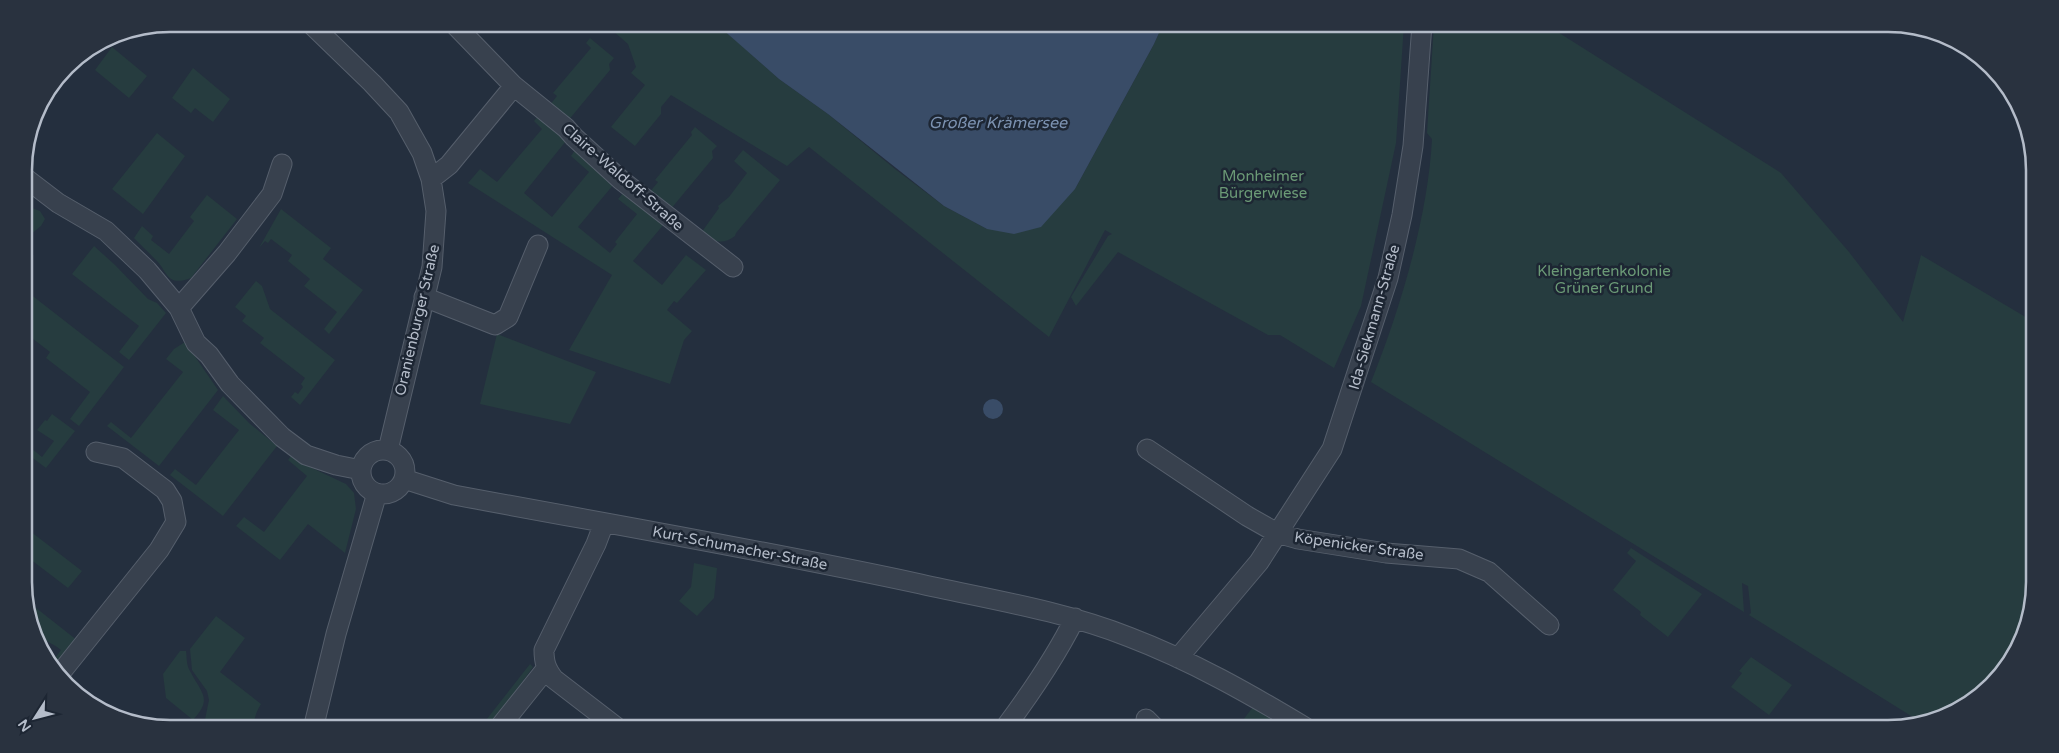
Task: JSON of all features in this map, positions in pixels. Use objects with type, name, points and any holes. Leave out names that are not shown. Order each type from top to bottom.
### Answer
[{"type":"street","name":"Oranienburger Straße","points":[[319,32],[399,112],[422,153],[431,179],[436,211],[436,236],[432,267],[388,450]]},
{"type":"street","name":"Claire-Waldoff-Straße","points":[[462,32],[514,86],[566,128],[622,180],[733,267]]},
{"type":"street","name":"Ida-Siekmann-Straße","points":[[1277,532],[1332,448],[1388,278],[1402,215],[1413,146],[1421,32]]},
{"type":"street","points":[[431,179],[449,165],[514,86]]},
{"type":"street","points":[[179,308],[227,253],[272,194],[282,164]]},
{"type":"street","points":[[33,183],[58,203],[106,231],[147,270],[179,308],[196,343],[209,355],[230,384],[282,437],[306,455],[336,465],[361,470]]},
{"type":"street","points":[[424,297],[496,325],[508,317],[538,244]]},
{"type":"street","points":[[1147,449],[1247,516],[1277,532]]},
{"type":"street","points":[[388,450],[400,458],[404,464],[404,479],[394,492],[377,493],[367,487],[361,470],[370,454],[376,451],[388,450]]},
{"type":"street","points":[[63,669],[159,550],[176,522],[174,507],[165,490],[123,458],[96,452]]},
{"type":"street","name":"Kurt-Schumacher-Straße","points":[[404,479],[454,495],[767,552],[1075,618],[1129,637],[1178,658],[1262,701],[1293,720]]},
{"type":"street","points":[[315,720],[338,628],[377,493]]},
{"type":"street","points":[[604,523],[596,544],[544,650],[546,669],[554,679],[607,720]]},
{"type":"street","name":"Köpenicker Straße","points":[[1178,658],[1259,562],[1277,532],[1298,539],[1386,553],[1459,559],[1489,572],[1549,626]]},
{"type":"street","points":[[1011,720],[1034,690],[1058,652],[1075,618]]},
{"type":"street","points":[[505,720],[546,669]]},
{"type":"green space","name":"Monheimer Bürgerwiese","points":[[614,32],[726,32],[779,79],[828,114],[895,169],[944,206],[987,229],[1075,189],[1159,32],[1403,32],[1396,143],[1361,306],[1334,368],[1280,335],[1268,335],[1118,252],[1076,306],[1071,297],[1108,236],[1112,234],[1105,230],[1049,337],[809,147],[787,166],[671,95],[661,107],[661,114],[635,146],[611,127],[645,85],[631,73],[636,67],[628,44]]},
{"type":"green space","name":"Kleingartenkolonie Grüner Grund","points":[[1433,32],[1558,32],[1781,173],[1849,252],[1903,322],[1921,255],[2026,317],[2025,601],[2019,627],[2012,644],[1998,667],[1986,680],[1958,702],[1942,710],[1915,718],[1749,615],[1751,613],[1748,586],[1742,583],[1744,612],[1371,382],[1402,294],[1419,231],[1425,200],[1432,139],[1427,133]]},
{"type":"green space","points":[[590,38],[614,58],[609,64],[610,70],[567,122],[549,106],[557,96],[553,93],[591,48],[586,43]]},
{"type":"green space","points":[[112,47],[147,76],[129,98],[95,70]]},
{"type":"green space","points":[[193,68],[230,99],[213,122],[195,108],[191,113],[172,98]]},
{"type":"green space","points":[[538,116],[566,141],[524,193],[552,217],[589,172],[571,156],[575,150],[614,184],[578,227],[610,253],[617,244],[615,242],[637,214],[618,199],[624,192],[664,224],[633,261],[662,285],[686,255],[706,270],[677,303],[674,301],[667,310],[692,331],[684,340],[670,384],[569,350],[612,275],[468,183],[480,169],[497,182],[542,129],[534,121]]},
{"type":"green space","points":[[695,127],[717,146],[712,151],[713,158],[670,210],[649,193],[658,182],[655,180],[692,135],[691,132]]},
{"type":"green space","points":[[157,133],[185,156],[143,214],[112,189]]},
{"type":"green space","points":[[743,150],[780,180],[735,236],[722,242],[714,240],[701,233],[719,208],[718,206],[729,197],[747,173],[734,161]]},
{"type":"green space","points":[[207,195],[237,219],[191,278],[173,280],[134,238],[142,226],[153,236],[151,240],[169,254],[194,221],[190,217]]},
{"type":"green space","points":[[33,208],[40,211],[45,219],[41,226],[33,233]]},
{"type":"green space","points":[[281,209],[331,248],[323,259],[363,290],[329,334],[324,329],[337,312],[304,286],[310,279],[288,261],[292,255],[271,239],[268,243],[265,241],[259,248]]},
{"type":"green space","points":[[94,246],[148,299],[157,303],[166,313],[129,360],[119,352],[139,326],[72,274]]},
{"type":"green space","points":[[256,281],[262,286],[270,309],[335,360],[300,405],[291,397],[295,392],[298,394],[303,387],[301,384],[305,378],[260,343],[264,338],[242,321],[246,316],[235,307]]},
{"type":"green space","points":[[33,296],[124,367],[79,426],[70,419],[90,392],[46,358],[50,352],[33,339]]},
{"type":"green space","points":[[497,334],[596,372],[570,424],[480,404]]},
{"type":"green space","points":[[185,342],[218,390],[159,466],[107,426],[111,422],[131,438],[183,372],[166,359],[174,349]]},
{"type":"green space","points":[[223,396],[249,423],[277,446],[223,516],[170,475],[175,469],[196,485],[239,430],[213,410]]},
{"type":"green space","points":[[52,414],[75,431],[46,468],[32,458],[32,449],[42,457],[54,441],[37,430],[45,420],[47,421]]},
{"type":"green space","points":[[291,456],[346,484],[354,493],[356,509],[345,553],[308,524],[280,560],[236,526],[244,517],[264,532],[307,476],[288,460]]},
{"type":"green space","points":[[32,533],[82,571],[68,588],[32,561]]},
{"type":"green space","points":[[1631,548],[1702,594],[1668,637],[1613,590],[1636,561],[1627,553]]},
{"type":"green space","points":[[694,563],[717,568],[714,598],[697,616],[679,601],[691,587]]},
{"type":"green space","points":[[35,607],[78,641],[59,664],[55,658],[61,650],[45,640]]},
{"type":"green space","points":[[216,616],[245,638],[220,672],[261,704],[254,720],[205,720],[209,700],[207,691],[192,670],[190,649]]},
{"type":"green space","points":[[180,651],[186,651],[187,663],[204,700],[203,706],[193,720],[166,698],[163,674]]},
{"type":"green space","points":[[1751,657],[1792,685],[1769,715],[1731,687],[1742,673],[1739,671]]},
{"type":"green space","points":[[530,664],[533,667],[509,700],[505,712],[501,709],[492,720],[486,720]]},
{"type":"green space","points":[[1253,707],[1272,720],[1243,720]]},
{"type":"water","name":"Großer Krämersee","points":[[726,32],[1159,32],[1075,189],[1041,227],[1014,234],[987,229],[944,206],[828,114],[779,79]]},
{"type":"water","points":[[993,399],[1000,402],[1003,409],[1000,416],[993,419],[986,416],[983,409],[986,402]]}]
